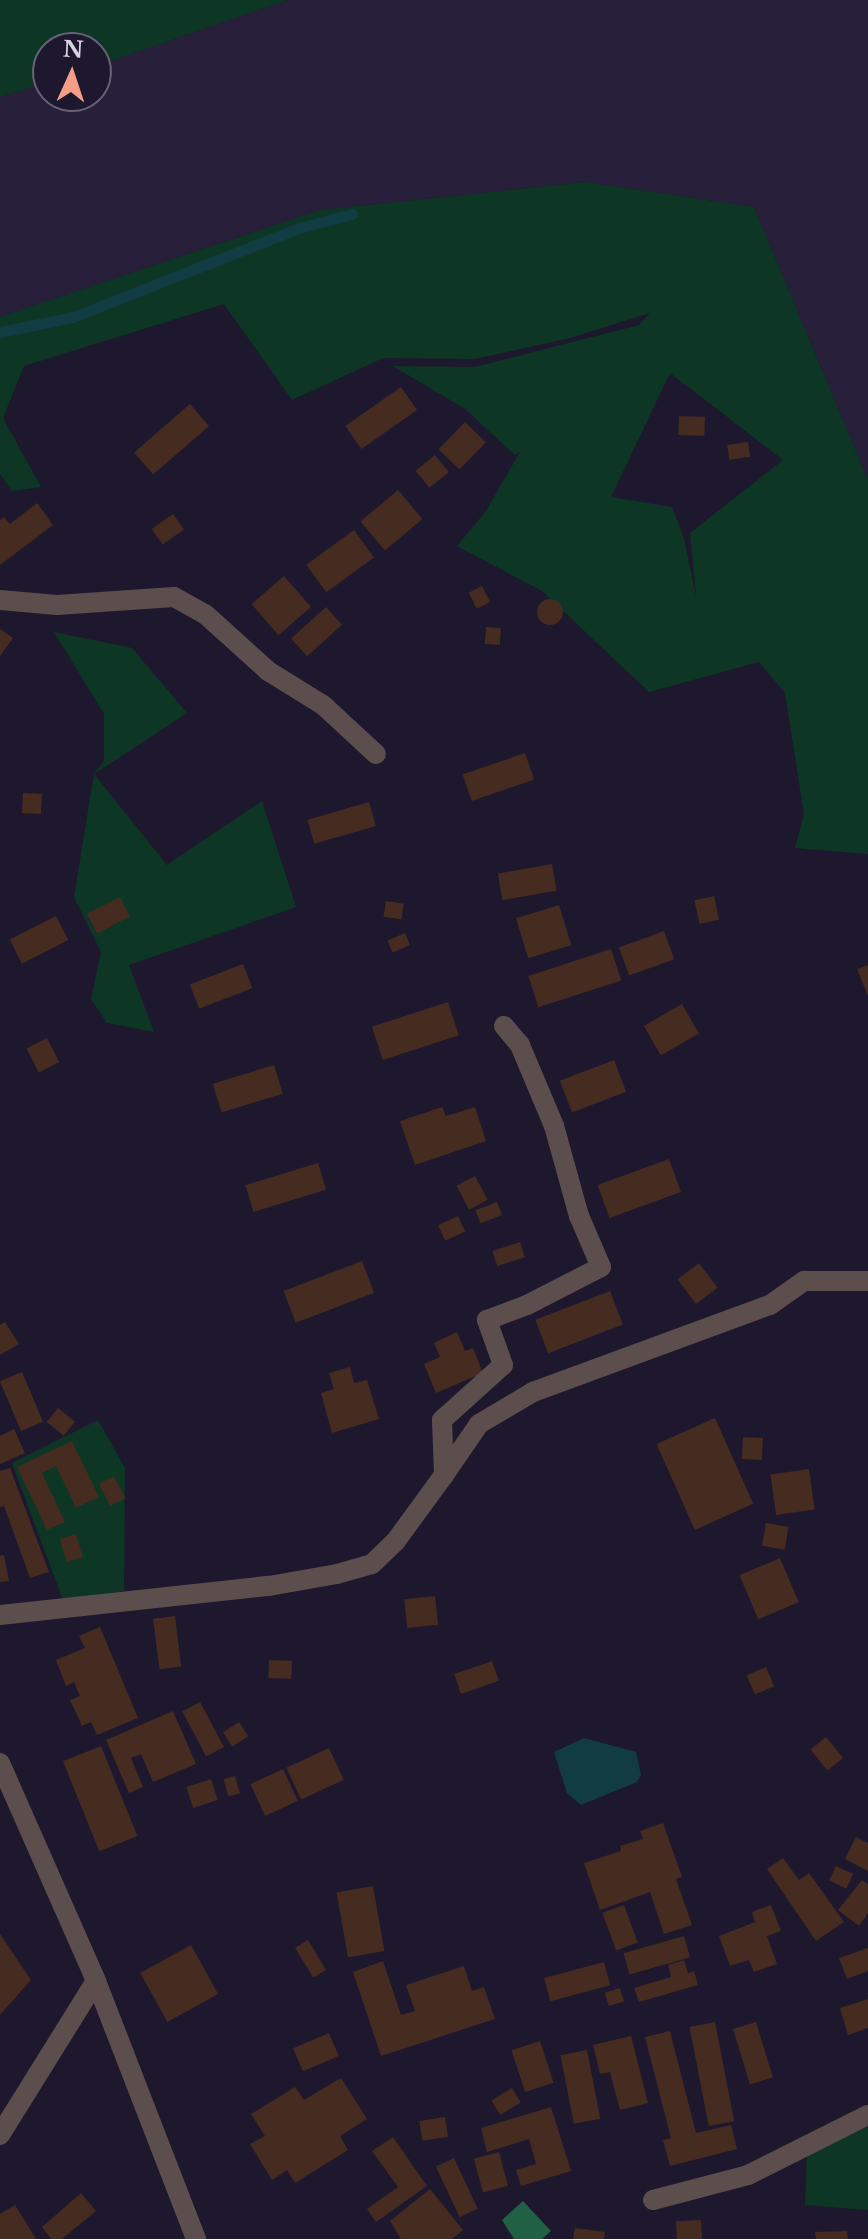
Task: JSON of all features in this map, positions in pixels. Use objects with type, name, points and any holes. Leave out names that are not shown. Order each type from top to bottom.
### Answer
[{"type":"street","points":[[0,600],[57,605],[174,597],[205,614],[268,671],[323,705],[376,754]]},
{"type":"street","points":[[444,1475],[442,1420],[503,1365],[487,1320],[527,1305],[601,1267],[579,1216],[554,1126],[520,1045],[504,1026]]},
{"type":"street","points":[[0,1615],[269,1586],[372,1564],[395,1542],[479,1424],[533,1392],[770,1305],[804,1281],[868,1281]]},
{"type":"street","points":[[0,1763],[96,1981],[196,2239]]},
{"type":"street","points":[[0,2135],[96,1981]]},
{"type":"street","points":[[653,2200],[748,2175],[868,2115]]},
{"type":"shaded area","points":[[0,0],[288,0],[112,60],[112,32],[32,32],[32,87],[0,97]]},
{"type":"shaded area","points":[[288,0],[868,0],[868,480],[754,207],[586,182],[320,210],[0,317],[0,97],[32,87],[32,112],[112,112],[112,60]]},
{"type":"shaded area","points":[[586,182],[754,207],[868,480],[868,854],[795,848],[804,814],[785,693],[759,662],[649,692],[542,591],[457,546],[486,511],[520,452],[515,455],[465,409],[393,366],[475,367],[639,325],[650,313],[570,338],[475,359],[383,358],[292,400],[224,304],[24,366],[3,418],[41,487],[12,491],[0,474],[0,317],[320,210]],"holes":[[[670,373],[783,460],[690,533],[696,596],[684,538],[672,507],[611,497]]]},
{"type":"shaded area","points":[[54,632],[132,648],[187,713],[94,774],[104,761],[104,714]]},
{"type":"shaded area","points":[[94,774],[167,865],[262,801],[296,907],[129,965],[154,1032],[107,1023],[91,999],[101,952],[74,897]]},
{"type":"shaded area","points":[[98,1420],[125,1468],[124,1591],[63,1600],[12,1463]]},
{"type":"shaded area","points":[[584,1738],[636,1752],[641,1775],[637,1782],[581,1805],[567,1793],[554,1752]]},
{"type":"shaded area","points":[[868,2127],[868,2210],[805,2205],[807,2153]]},
{"type":"green space","points":[[523,2201],[551,2231],[542,2239],[514,2239],[502,2220]]},
{"type":"building","points":[[401,387],[417,410],[361,449],[345,426]]},
{"type":"building","points":[[190,404],[209,426],[153,474],[134,453]]},
{"type":"building","points":[[679,416],[705,417],[704,436],[678,435]]},
{"type":"building","points":[[465,422],[486,442],[459,469],[439,449]]},
{"type":"building","points":[[748,442],[750,457],[729,460],[727,445]]},
{"type":"building","points":[[435,455],[449,472],[429,488],[416,471]]},
{"type":"building","points":[[398,490],[422,519],[385,551],[360,521]]},
{"type":"building","points":[[37,503],[53,525],[0,565],[0,520],[4,517],[10,524]]},
{"type":"building","points":[[173,514],[184,530],[163,544],[152,529]]},
{"type":"building","points":[[354,530],[374,558],[326,592],[306,565]]},
{"type":"building","points":[[284,576],[311,607],[278,635],[252,604]]},
{"type":"building","points":[[482,586],[490,602],[477,609],[469,593]]},
{"type":"building","points":[[550,599],[559,603],[563,612],[559,621],[550,625],[541,621],[537,612],[541,603]]},
{"type":"building","points":[[326,607],[342,625],[307,656],[291,638]]},
{"type":"building","points":[[486,627],[501,628],[500,645],[485,644]]},
{"type":"building","points":[[0,629],[13,638],[0,656]]},
{"type":"building","points":[[525,753],[534,779],[472,801],[463,774]]},
{"type":"building","points":[[23,793],[42,794],[41,814],[22,813]]},
{"type":"building","points":[[369,802],[376,826],[314,844],[307,820]]},
{"type":"building","points":[[552,864],[557,891],[503,900],[498,874]]},
{"type":"building","points":[[714,896],[719,919],[699,924],[694,900]]},
{"type":"building","points":[[120,897],[130,917],[97,933],[87,914]]},
{"type":"building","points":[[386,901],[404,904],[401,920],[383,917]]},
{"type":"building","points":[[559,905],[571,945],[528,958],[516,918]]},
{"type":"building","points":[[56,916],[68,940],[22,964],[10,940]]},
{"type":"building","points":[[664,931],[674,959],[629,976],[619,947]]},
{"type":"building","points":[[405,933],[410,945],[393,952],[388,940]]},
{"type":"building","points":[[611,949],[621,980],[538,1007],[528,976]]},
{"type":"building","points":[[243,964],[252,988],[199,1009],[190,984]]},
{"type":"building","points":[[868,965],[868,996],[857,969]]},
{"type":"building","points":[[448,1002],[459,1035],[383,1060],[372,1027]]},
{"type":"building","points":[[682,1004],[699,1033],[661,1055],[644,1026]]},
{"type":"building","points":[[47,1038],[59,1062],[39,1072],[27,1048]]},
{"type":"building","points":[[614,1060],[626,1092],[572,1113],[560,1081]]},
{"type":"building","points":[[274,1065],[283,1094],[222,1112],[213,1084]]},
{"type":"building","points":[[442,1107],[446,1116],[475,1107],[486,1141],[415,1165],[400,1121]]},
{"type":"building","points":[[669,1159],[681,1192],[610,1218],[598,1185]]},
{"type":"building","points":[[318,1163],[326,1190],[254,1212],[245,1185]]},
{"type":"building","points":[[475,1176],[488,1200],[469,1210],[456,1186]]},
{"type":"building","points":[[497,1202],[502,1215],[481,1223],[476,1210]]},
{"type":"building","points":[[458,1216],[465,1231],[445,1241],[438,1225]]},
{"type":"building","points":[[520,1242],[525,1257],[497,1266],[492,1251]]},
{"type":"building","points":[[362,1261],[374,1293],[296,1323],[284,1291]]},
{"type":"building","points":[[699,1263],[718,1288],[696,1304],[677,1279]]},
{"type":"building","points":[[610,1291],[623,1325],[548,1353],[535,1320]]},
{"type":"building","points":[[5,1322],[19,1344],[0,1355],[0,1325]]},
{"type":"building","points":[[457,1332],[465,1351],[473,1348],[483,1373],[436,1393],[424,1364],[440,1357],[434,1343]]},
{"type":"building","points":[[350,1367],[354,1383],[367,1380],[379,1419],[332,1433],[321,1393],[334,1389],[329,1373]]},
{"type":"building","points":[[22,1372],[43,1422],[21,1431],[0,1381]]},
{"type":"building","points":[[58,1408],[75,1422],[64,1436],[47,1422]]},
{"type":"building","points":[[715,1418],[753,1504],[695,1530],[657,1444]]},
{"type":"building","points":[[14,1429],[25,1453],[0,1464],[0,1436]]},
{"type":"building","points":[[743,1437],[763,1438],[762,1460],[742,1459]]},
{"type":"building","points":[[72,1441],[99,1497],[76,1508],[56,1466],[42,1473],[65,1522],[47,1530],[17,1467]]},
{"type":"building","points":[[10,1468],[49,1572],[30,1578],[4,1506],[0,1507],[0,1471]]},
{"type":"building","points":[[809,1469],[815,1510],[776,1515],[770,1474]]},
{"type":"building","points":[[114,1476],[125,1498],[110,1506],[99,1484]]},
{"type":"building","points":[[766,1523],[789,1527],[785,1550],[762,1546]]},
{"type":"building","points":[[76,1534],[83,1557],[67,1562],[60,1539]]},
{"type":"building","points":[[4,1555],[9,1581],[0,1582],[0,1556]]},
{"type":"building","points":[[780,1558],[799,1602],[758,1619],[739,1575]]},
{"type":"building","points":[[435,1596],[438,1625],[407,1628],[404,1599]]},
{"type":"building","points":[[175,1616],[181,1667],[159,1669],[153,1619]]},
{"type":"building","points":[[100,1627],[138,1718],[97,1735],[91,1722],[82,1726],[70,1700],[80,1696],[74,1682],[66,1686],[56,1660],[85,1648],[79,1636]]},
{"type":"building","points":[[269,1660],[292,1661],[291,1679],[268,1678]]},
{"type":"building","points":[[492,1661],[499,1681],[461,1694],[454,1674]]},
{"type":"building","points":[[766,1667],[774,1686],[755,1695],[747,1675]]},
{"type":"building","points":[[200,1702],[224,1747],[206,1756],[182,1711]]},
{"type":"building","points":[[173,1711],[196,1764],[153,1782],[141,1754],[131,1758],[143,1787],[129,1793],[106,1740]]},
{"type":"building","points":[[239,1722],[248,1736],[232,1747],[223,1732]]},
{"type":"building","points":[[826,1737],[843,1758],[827,1771],[810,1750]]},
{"type":"building","points":[[101,1746],[137,1836],[99,1851],[63,1761]]},
{"type":"building","points":[[329,1748],[344,1780],[301,1800],[286,1768]]},
{"type":"building","points":[[283,1769],[298,1801],[265,1816],[250,1784]]},
{"type":"building","points":[[235,1776],[240,1793],[228,1797],[223,1779]]},
{"type":"building","points":[[211,1779],[218,1800],[193,1808],[186,1787]]},
{"type":"building","points":[[663,1823],[682,1877],[676,1879],[692,1925],[664,1934],[650,1892],[600,1910],[584,1863],[621,1851],[620,1846],[643,1839],[640,1831]]},
{"type":"building","points":[[856,1837],[868,1843],[868,1871],[845,1859]]},
{"type":"building","points":[[783,1858],[799,1880],[809,1873],[844,1922],[816,1941],[767,1869]]},
{"type":"building","points":[[836,1866],[853,1874],[846,1889],[829,1881]]},
{"type":"building","points":[[862,1880],[868,1884],[868,1913],[859,1926],[838,1910]]},
{"type":"building","points":[[373,1886],[384,1951],[348,1957],[337,1892]]},
{"type":"building","points":[[624,1905],[638,1943],[616,1950],[602,1913]]},
{"type":"building","points":[[771,1905],[781,1931],[767,1936],[777,1964],[754,1972],[749,1960],[730,1966],[719,1936],[755,1922],[752,1912]]},
{"type":"building","points":[[0,1934],[31,1980],[0,2015]]},
{"type":"building","points":[[684,1936],[690,1957],[630,1975],[623,1953]]},
{"type":"building","points":[[308,1940],[326,1970],[313,1978],[295,1948]]},
{"type":"building","points":[[191,1945],[218,1994],[167,2022],[140,1973]]},
{"type":"building","points":[[868,1948],[868,1971],[847,1979],[839,1958]]},
{"type":"building","points":[[684,1960],[688,1973],[694,1971],[698,1985],[639,2002],[634,1988],[671,1977],[668,1965]]},
{"type":"building","points":[[383,1961],[401,2015],[415,2011],[406,1985],[464,1966],[472,1991],[484,1987],[495,2019],[381,2056],[353,1972]]},
{"type":"building","points":[[604,1962],[610,1985],[550,2001],[544,1978]]},
{"type":"building","points":[[620,1988],[624,2001],[609,2006],[605,1993]]},
{"type":"building","points":[[868,1999],[868,2028],[848,2035],[840,2008]]},
{"type":"building","points":[[715,2022],[734,2121],[709,2126],[689,2027]]},
{"type":"building","points":[[756,2022],[773,2077],[750,2084],[733,2029]]},
{"type":"building","points":[[670,2031],[696,2133],[731,2125],[737,2149],[670,2166],[663,2140],[671,2138],[645,2037]]},
{"type":"building","points":[[329,2033],[339,2056],[303,2071],[293,2048]]},
{"type":"building","points":[[631,2036],[648,2103],[620,2110],[610,2072],[600,2074],[593,2045]]},
{"type":"building","points":[[540,2041],[554,2083],[525,2092],[511,2050]]},
{"type":"building","points":[[587,2050],[600,2119],[574,2124],[560,2055]]},
{"type":"building","points":[[341,2078],[367,2119],[340,2136],[348,2150],[295,2183],[287,2170],[272,2180],[250,2144],[265,2136],[251,2114],[295,2087],[304,2100]]},
{"type":"building","points":[[512,2088],[521,2103],[500,2115],[491,2100]]},
{"type":"building","points":[[551,2107],[571,2171],[521,2186],[516,2170],[536,2164],[529,2139],[487,2152],[481,2128]]},
{"type":"building","points":[[445,2117],[448,2137],[422,2141],[419,2121]]},
{"type":"building","points":[[393,2137],[427,2186],[376,2222],[367,2209],[398,2187],[372,2151]]},
{"type":"building","points":[[499,2152],[508,2186],[483,2193],[474,2159]]},
{"type":"building","points":[[454,2158],[478,2209],[460,2217],[436,2166]]},
{"type":"building","points":[[430,2189],[463,2230],[452,2239],[401,2239],[390,2221]]},
{"type":"building","points":[[81,2193],[96,2211],[62,2239],[51,2239],[42,2227]]},
{"type":"building","points":[[15,2205],[36,2239],[0,2239],[0,2214]]},
{"type":"building","points":[[701,2220],[702,2239],[677,2239],[676,2221]]},
{"type":"building","points":[[575,2228],[605,2232],[604,2239],[573,2239]]},
{"type":"building","points":[[847,2231],[848,2239],[816,2239],[815,2232]]},
{"type":"waterway","points":[[0,332],[73,317],[299,228],[352,214]]}]
